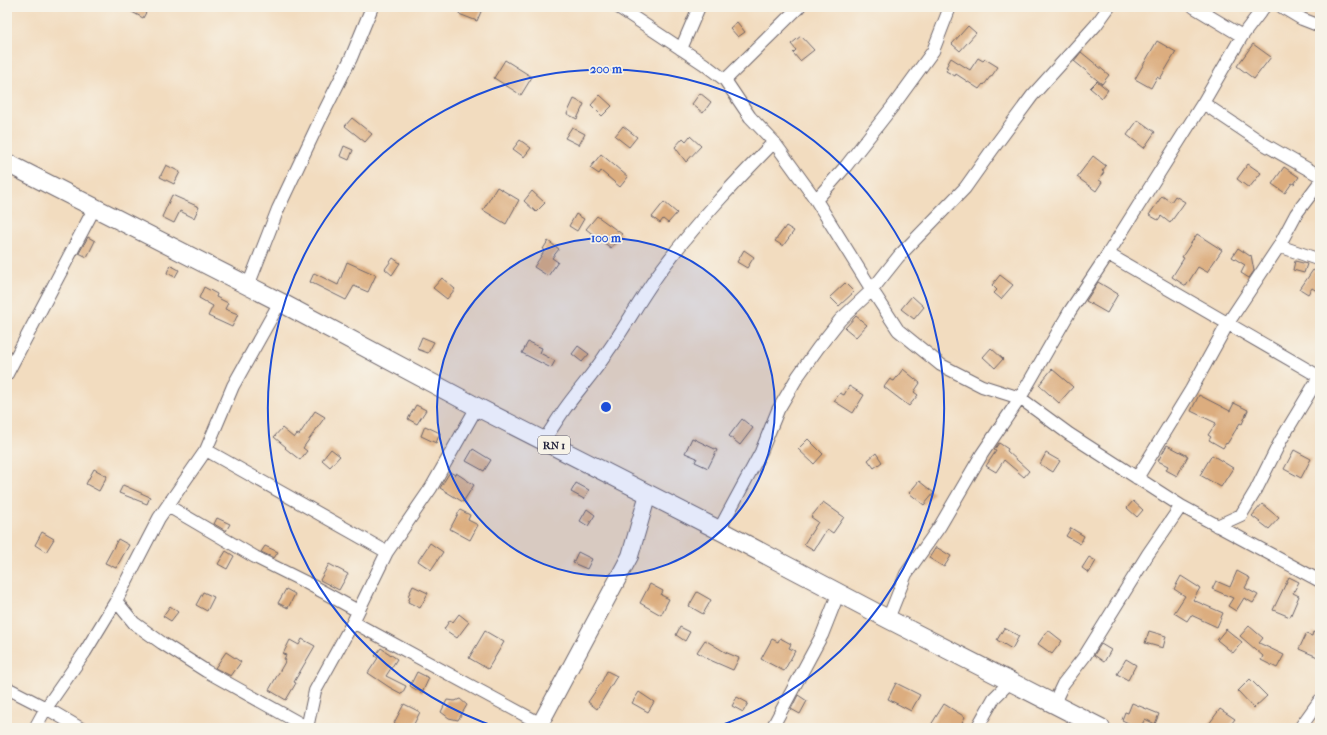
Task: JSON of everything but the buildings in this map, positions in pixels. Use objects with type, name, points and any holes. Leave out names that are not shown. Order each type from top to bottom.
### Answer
[{"type":"main road","name":"RN 1","points":[[7,163],[280,302],[477,407],[719,530],[888,619],[1101,728]]},
{"type":"street","points":[[248,286],[278,209],[351,58],[372,7]]},
{"type":"street","points":[[618,7],[704,64],[725,80],[750,117],[774,142],[816,200],[898,330],[941,365],[982,386],[1020,398],[1069,434],[1181,506],[1320,581]]},
{"type":"street","points":[[681,49],[699,7]]},
{"type":"street","points":[[725,80],[799,7]]},
{"type":"street","points":[[816,200],[846,166],[893,106],[933,51],[950,7]]},
{"type":"street","points":[[719,530],[761,452],[778,410],[798,376],[840,320],[872,290],[899,256],[965,188],[1032,96],[1096,25],[1109,7]]},
{"type":"street","points":[[1194,7],[1242,36]]},
{"type":"street","points":[[888,619],[906,574],[940,526],[982,454],[1020,398],[1070,311],[1108,254],[1203,103],[1242,36],[1264,7]]},
{"type":"street","points":[[1282,7],[1302,19],[1320,26]]},
{"type":"street","points":[[1203,103],[1264,144],[1320,176]]},
{"type":"street","points":[[544,440],[564,410],[607,353],[630,319],[641,298],[665,265],[695,227],[774,142]]},
{"type":"street","points":[[1137,478],[1191,390],[1228,323],[1279,246],[1296,214],[1320,182]]},
{"type":"street","points":[[7,374],[95,207]]},
{"type":"street","points":[[1279,246],[1320,260]]},
{"type":"street","points":[[1108,254],[1320,377],[1282,440],[1256,490],[1240,515],[1217,526]]},
{"type":"street","points":[[35,728],[46,708],[85,652],[116,601],[159,518],[206,450],[233,386],[280,302]]},
{"type":"street","points":[[116,601],[134,623],[162,643],[206,671],[307,728],[315,691],[353,622],[387,552],[431,488],[477,407]]},
{"type":"street","points":[[206,450],[387,552]]},
{"type":"street","points":[[353,622],[540,726],[630,556],[648,494]]},
{"type":"street","points":[[168,506],[255,558],[306,582],[358,611]]},
{"type":"street","points":[[1054,703],[1063,684],[1084,657],[1148,554],[1181,506]]},
{"type":"street","points":[[772,728],[822,636],[839,592]]},
{"type":"street","points":[[977,728],[994,698],[1011,681]]},
{"type":"street","points":[[7,688],[46,708],[80,728]]},
{"type":"street","points":[[1300,728],[1320,700]]}]
